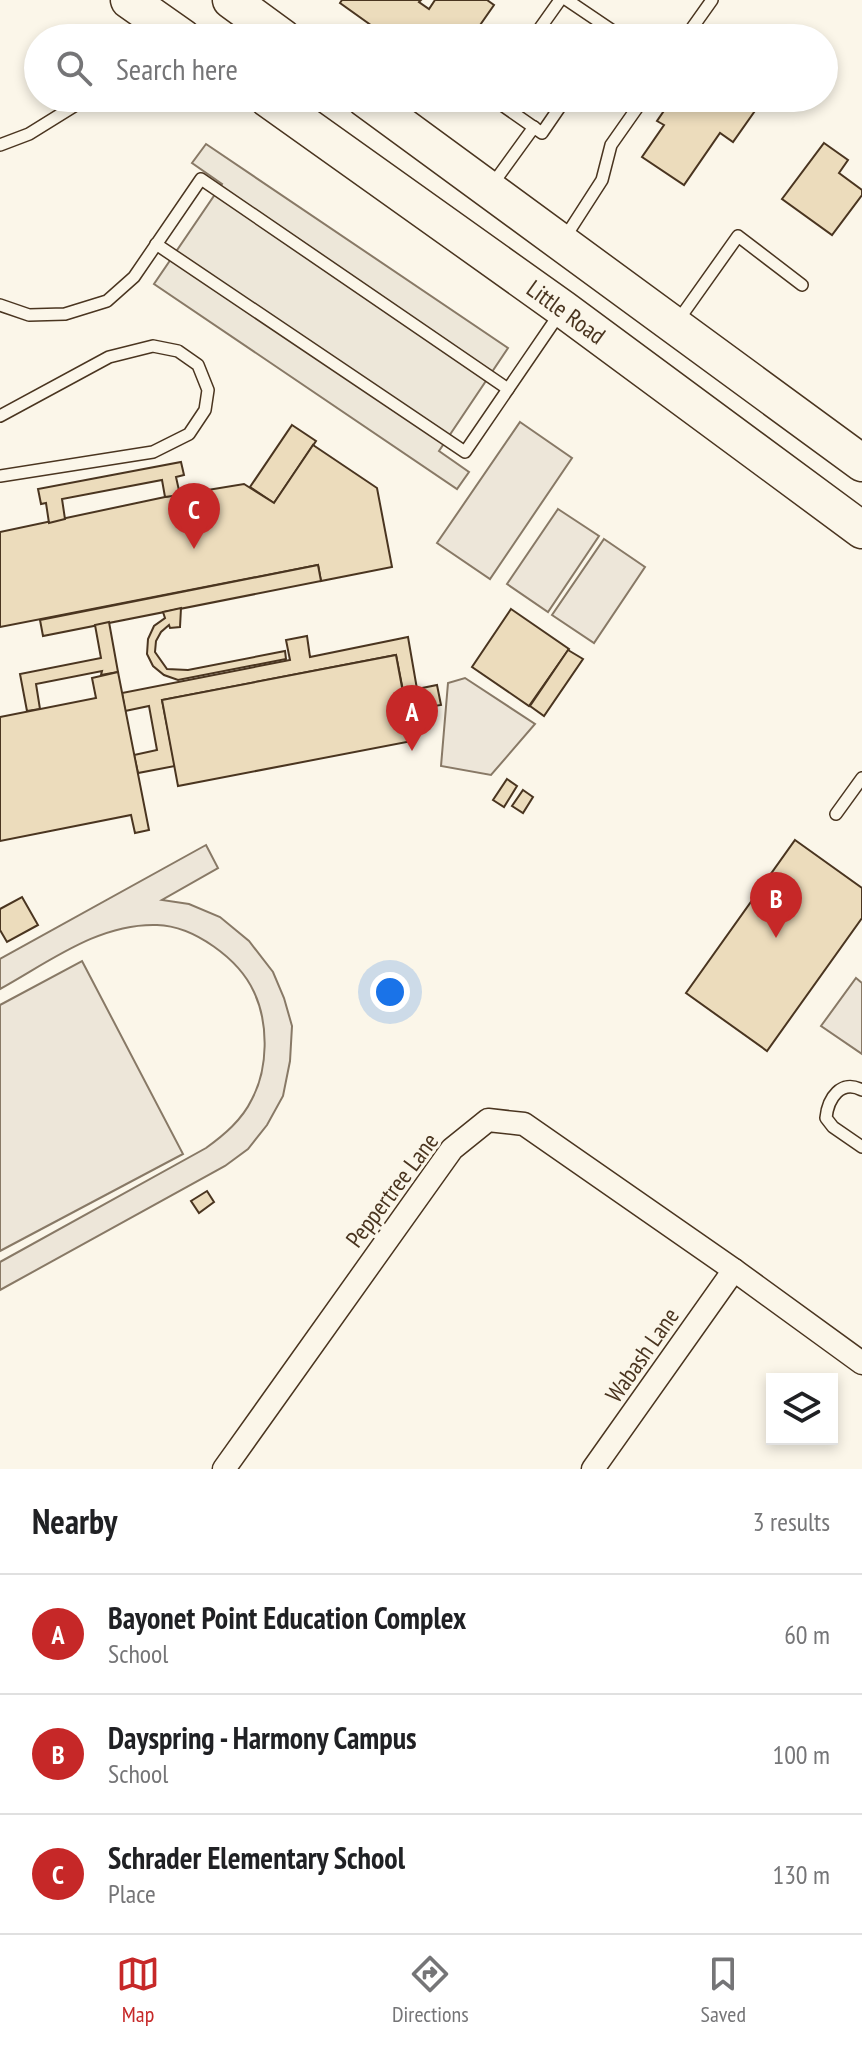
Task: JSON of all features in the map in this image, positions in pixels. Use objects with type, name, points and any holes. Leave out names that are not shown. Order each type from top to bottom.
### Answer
[{"type":"main road","points":[[231,0],[264,24]]},
{"type":"main road","name":"Little Road","points":[[287,112],[563,309],[862,530]]},
{"type":"main road","points":[[383,112],[862,463]]},
{"type":"street","name":"Peppertree Lane","points":[[224,1469],[452,1149],[488,1120],[524,1124],[862,1363]]},
{"type":"street","name":"Wabash Lane","points":[[593,1469],[734,1270]]},
{"type":"lane","points":[[543,24],[560,0]]},
{"type":"lane","points":[[567,0],[603,24]]},
{"type":"lane","points":[[695,24],[712,0]]},
{"type":"lane","points":[[0,145],[29,134],[64,112]]},
{"type":"lane","points":[[512,112],[542,133],[556,112]]},
{"type":"lane","points":[[562,243],[602,180],[611,145],[634,112]]},
{"type":"lane","points":[[489,190],[534,127]]},
{"type":"lane","points":[[0,305],[29,315],[65,314],[107,301],[134,277],[201,179],[508,389]]},
{"type":"lane","points":[[674,325],[738,236],[802,285]]},
{"type":"lane","points":[[156,244],[465,452],[563,309]]},
{"type":"lane","points":[[0,416],[109,357],[153,346],[178,351],[198,365],[208,390],[205,410],[189,434],[153,452],[0,476]]},
{"type":"lane","points":[[836,814],[862,778]]},
{"type":"lane","points":[[862,1090],[854,1086],[844,1087],[835,1093],[827,1107],[826,1118],[833,1127],[862,1147]]},
{"type":"shaded area","points":[[206,144],[508,348],[439,451],[469,472],[457,489],[154,284],[222,184],[192,163]]},
{"type":"shaded area","points":[[520,422],[572,458],[490,579],[437,543]]},
{"type":"shaded area","points":[[558,509],[599,536],[548,612],[507,584]]},
{"type":"shaded area","points":[[604,539],[645,567],[594,643],[552,615]]},
{"type":"shaded area","points":[[465,678],[535,724],[491,775],[441,766],[448,683]]},
{"type":"shaded area","points":[[206,845],[218,868],[162,900],[189,904],[220,917],[249,941],[273,972],[292,1026],[290,1061],[283,1096],[267,1125],[248,1149],[225,1166],[0,1290],[0,1262],[206,1148],[232,1126],[252,1099],[261,1074],[265,1046],[262,1018],[254,992],[238,968],[214,946],[186,931],[157,925],[115,930],[75,946],[0,989],[0,959]]},
{"type":"shaded area","points":[[82,961],[183,1154],[0,1251],[0,1005]]},
{"type":"shaded area","points":[[856,978],[862,983],[862,1054],[821,1026]]},
{"type":"building","points":[[342,0],[421,0],[419,2],[429,9],[435,0],[487,0],[494,5],[481,24],[369,24],[340,3]]},
{"type":"building","points":[[663,112],[754,112],[733,142],[720,133],[684,185],[642,157],[664,125],[657,121]]},
{"type":"building","points":[[824,143],[848,160],[839,173],[862,190],[862,195],[832,235],[782,199]]},
{"type":"building","points":[[292,425],[316,441],[274,503],[250,487]]},
{"type":"building","points":[[313,445],[377,488],[392,567],[321,581],[318,565],[0,627],[0,532],[165,497],[244,484],[274,503]]},
{"type":"building","points":[[181,462],[184,475],[176,477],[180,495],[165,497],[162,480],[62,499],[65,519],[49,523],[46,503],[41,504],[38,489]]},
{"type":"building","points":[[318,565],[321,581],[43,636],[40,620]]},
{"type":"building","points":[[181,608],[180,627],[170,628],[169,625],[156,641],[155,652],[167,669],[188,670],[285,651],[286,659],[178,680],[164,675],[153,666],[147,654],[148,639],[154,626],[165,618],[163,612]]},
{"type":"building","points":[[511,609],[569,649],[529,706],[472,667]]},
{"type":"building","points":[[109,622],[118,672],[101,675],[102,671],[36,684],[40,709],[27,711],[20,674],[101,658],[95,625]]},
{"type":"building","points":[[307,636],[310,657],[408,637],[417,689],[437,685],[441,705],[421,708],[422,713],[408,716],[396,655],[162,700],[175,766],[138,773],[134,755],[157,750],[149,706],[125,711],[122,693],[290,660],[286,640]]},
{"type":"building","points":[[568,650],[583,659],[544,716],[530,706]]},
{"type":"building","points":[[396,655],[412,741],[178,786],[162,700]]},
{"type":"building","points":[[118,672],[149,830],[135,833],[131,815],[0,841],[0,717],[96,698],[92,678]]},
{"type":"building","points":[[507,779],[517,786],[504,807],[493,800]]},
{"type":"building","points":[[523,790],[533,797],[523,813],[512,806]]},
{"type":"building","points":[[795,840],[862,888],[862,918],[767,1051],[686,993]]},
{"type":"building","points":[[22,897],[38,925],[7,942],[0,930],[0,909]]},
{"type":"building","points":[[207,1191],[214,1202],[199,1213],[191,1201]]},
{"type":"place","name":"Schrader Elementary School","points":[[194,549]]},
{"type":"place","name":"Bayonet Point Education Complex","points":[[412,751]]},
{"type":"place","name":"Dayspring - Harmony Campus","points":[[776,938]]}]
